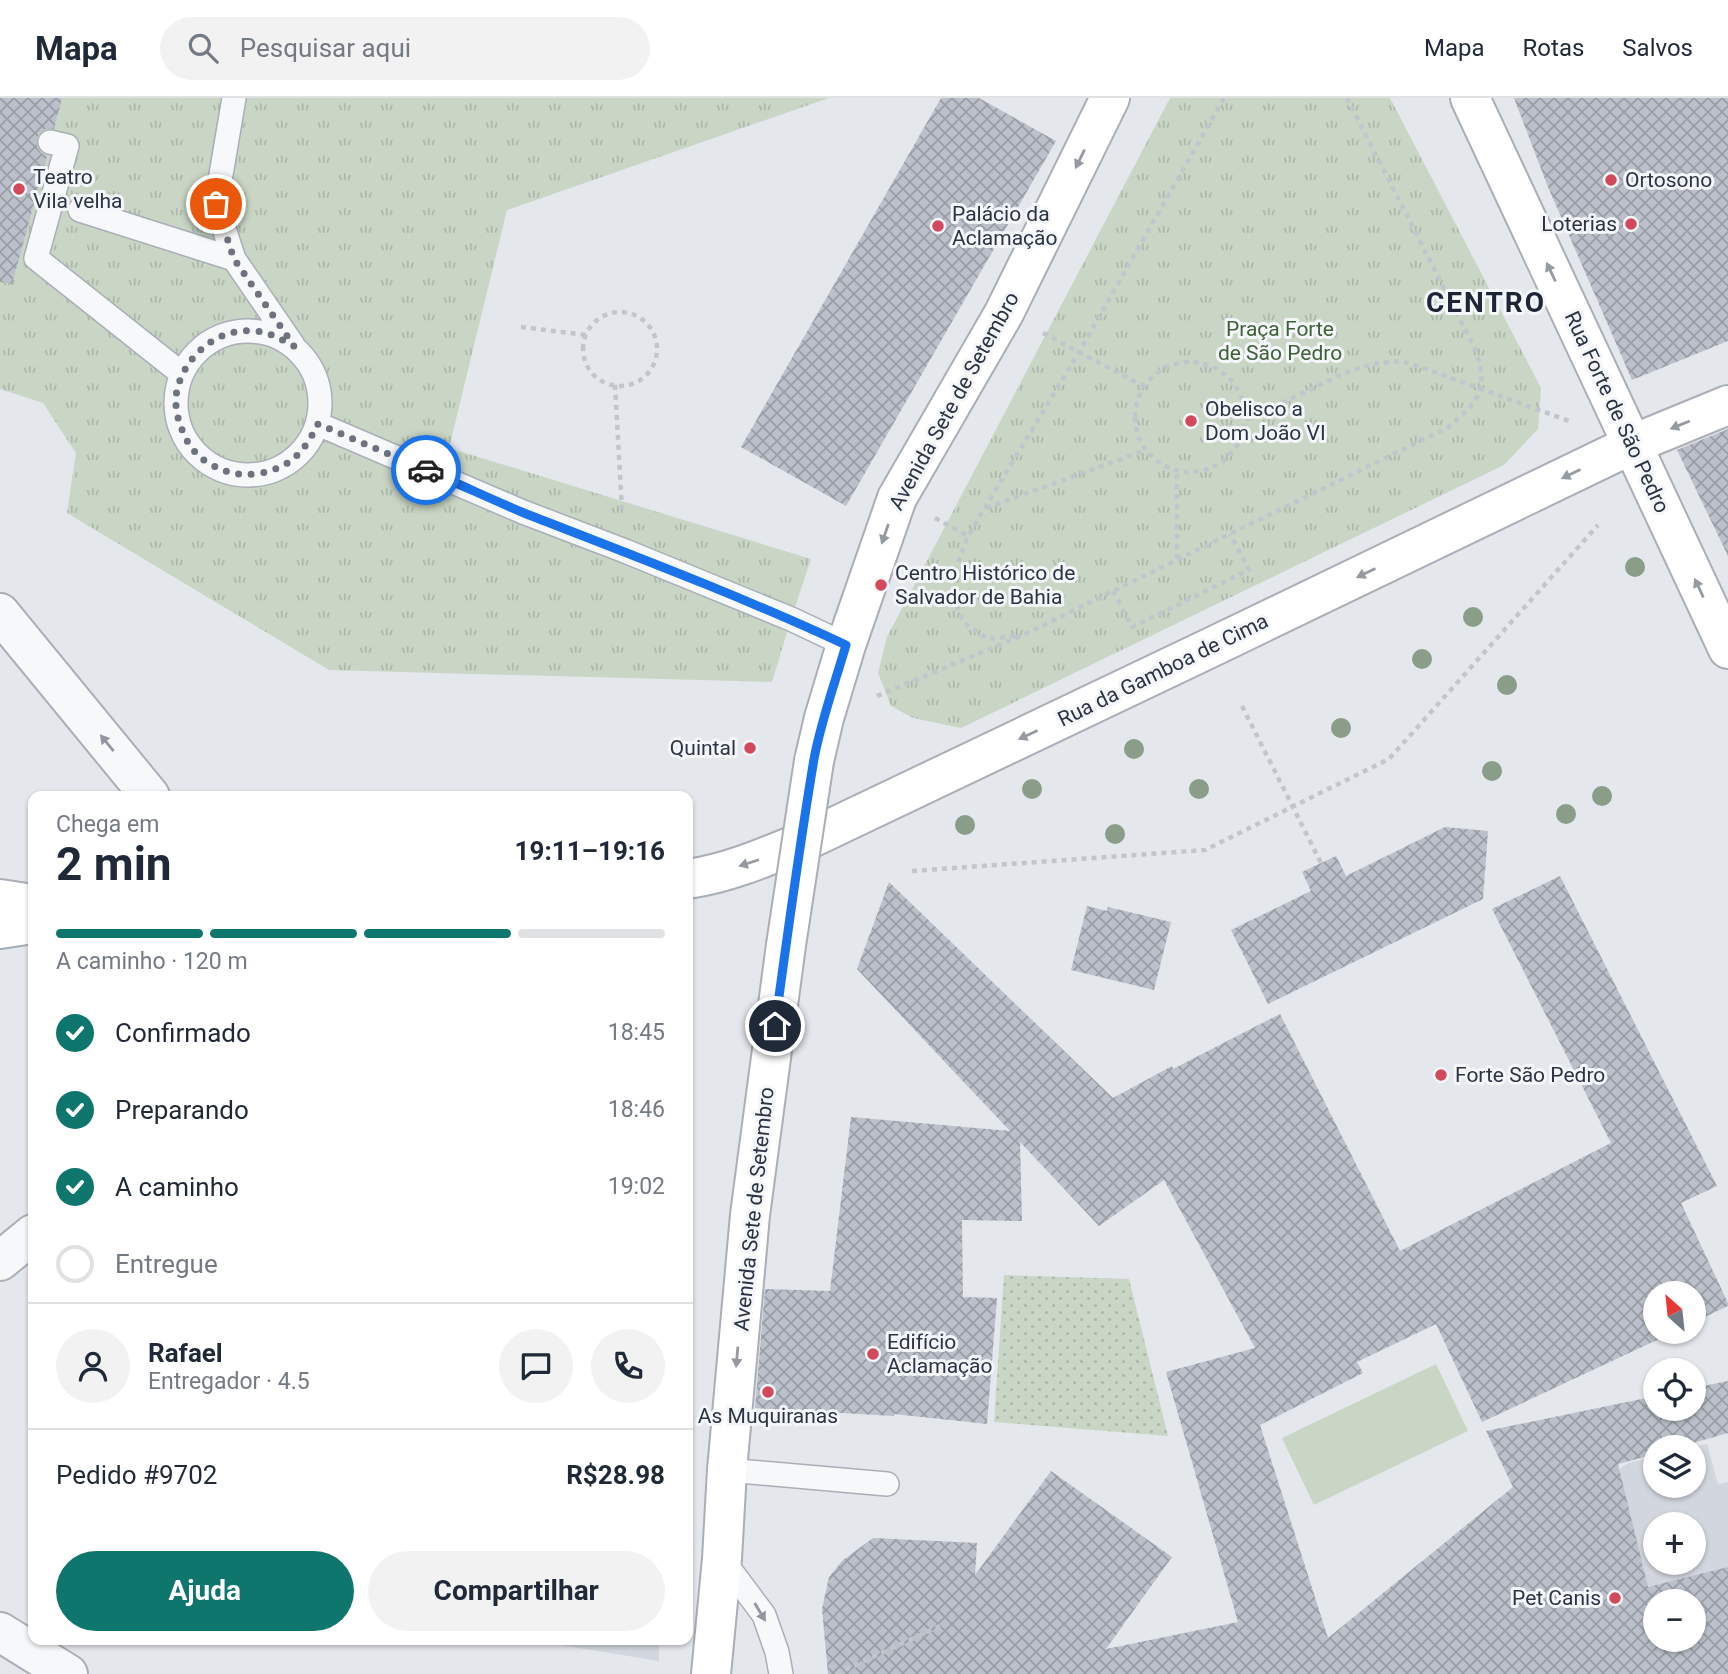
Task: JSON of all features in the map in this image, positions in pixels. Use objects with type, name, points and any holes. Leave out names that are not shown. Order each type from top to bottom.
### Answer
[{"type":"main road","name":"Avenida Sete de Setembro","points":[[711,1674],[750,1215],[786,945],[814,761],[824,718],[846,645],[897,498],[1004,313],[1111,98]]},
{"type":"main road","name":"Rua Forte de São Pedro","points":[[1470,98],[1728,649]]},
{"type":"main road","name":"Rua da Gamboa de Cima","points":[[693,878],[758,860],[807,840],[1633,444],[1728,405]]},
{"type":"main road","points":[[0,899],[28,903]]},
{"type":"main road","points":[[0,929],[28,925]]},
{"type":"street","points":[[0,613],[146,791]]},
{"type":"street","points":[[0,1261],[28,1238]]},
{"type":"street","points":[[0,1632],[68,1674]]},
{"type":"lane","points":[[234,98],[216,204],[234,259],[294,346],[308,361],[318,381],[321,403],[318,424],[308,445],[291,461],[270,472],[246,475],[223,471],[202,460],[187,442],[178,420],[176,397],[182,374],[194,355],[211,341],[231,333],[253,331],[274,335],[294,346]]},
{"type":"lane","points":[[50,142],[67,146],[36,258],[182,374]]},
{"type":"lane","points":[[80,210],[234,259]]},
{"type":"lane","points":[[318,424],[523,512],[790,619],[846,645]]},
{"type":"lane","points":[[727,1470],[887,1484]]},
{"type":"lane","points":[[722,1559],[764,1615],[777,1652],[781,1674]]},
{"type":"path","points":[[1023,635],[988,639],[964,623],[953,597],[955,570],[968,537],[1079,352],[1224,98]]},
{"type":"path","points":[[824,718],[1023,635],[1447,428],[1469,410],[1481,389],[1482,368],[1475,349],[1347,98]]},
{"type":"path","points":[[615,313],[628,313],[639,317],[649,326],[655,337],[655,362],[639,380],[627,385],[604,382],[588,368],[584,357],[586,335],[593,324],[603,317],[615,313]]},
{"type":"path","points":[[1004,313],[1145,387]]},
{"type":"path","points":[[521,327],[586,335]]},
{"type":"path","points":[[1246,420],[1347,372],[1373,364],[1401,361],[1633,444]]},
{"type":"path","points":[[1190,362],[1208,365],[1224,373],[1236,386],[1244,402],[1246,420],[1242,439],[1231,455],[1215,466],[1196,472],[1177,471],[1160,464],[1146,450],[1138,436],[1135,419],[1137,402],[1157,373],[1173,364],[1190,362]]},
{"type":"path","points":[[615,385],[625,551]]},
{"type":"path","points":[[985,508],[1146,450]]},
{"type":"path","points":[[1177,471],[1177,559]]},
{"type":"path","points":[[912,871],[1205,850],[1389,759],[1598,525]]},
{"type":"path","points":[[1113,591],[1132,627],[1191,599],[1249,570],[1230,534]]},
{"type":"path","points":[[1242,706],[1321,863]]},
{"type":"path","points":[[836,1674],[940,1626]]},
{"type":"shaded area","points":[[1707,1444],[1718,1484],[1728,1482],[1728,1674],[1384,1674],[1569,1523],[1622,1467],[1643,1459],[1643,1498],[1706,1498]]},
{"type":"shaded area","points":[[561,1645],[659,1645],[659,1661]]},
{"type":"green space","points":[[0,98],[829,98],[507,210],[449,448],[811,559],[772,682],[329,670],[67,513],[76,453],[43,403],[0,389]]},
{"type":"green space","name":"Praça Forte de São Pedro","points":[[1170,98],[1390,98],[1541,388],[1538,429],[1504,465],[961,728],[913,718],[891,706],[878,673],[887,637]]},
{"type":"green space","points":[[1004,1275],[1129,1279],[1168,1436],[994,1422]]},
{"type":"green space","points":[[1436,1364],[1468,1431],[1314,1505],[1282,1438]]},
{"type":"building","name":"Teatro Vila velha","points":[[0,98],[62,98],[54,129],[45,129],[37,138],[37,147],[47,156],[12,284],[0,282]]},
{"type":"building","name":"Palácio da Aclamação","points":[[941,98],[979,98],[1056,141],[846,506],[741,447]]},
{"type":"building","points":[[1514,98],[1728,98],[1728,341],[1632,380],[1548,187]]},
{"type":"building","points":[[1728,429],[1728,556],[1677,450]]},
{"type":"building","points":[[1445,827],[1488,831],[1483,899],[1268,1004],[1231,930],[1311,891],[1302,872],[1336,856],[1346,876]]},
{"type":"building","points":[[1560,876],[1717,1186],[1681,1203],[1728,1306],[1706,1316],[1706,1281],[1643,1281],[1643,1344],[1648,1344],[1482,1422],[1436,1324],[1357,1362],[1363,1373],[1260,1425],[1328,1638],[1513,1487],[1486,1431],[1643,1399],[1643,1421],[1706,1421],[1706,1386],[1728,1381],[1728,1433],[1706,1439],[1706,1435],[1643,1435],[1643,1457],[1618,1464],[1648,1587],[1706,1575],[1706,1572],[1728,1567],[1728,1674],[828,1674],[822,1609],[829,1577],[842,1561],[873,1538],[977,1543],[975,1575],[1051,1471],[1172,1557],[1106,1649],[1238,1622],[1166,1372],[1255,1348],[1164,1180],[1099,1226],[1020,1142],[1022,1221],[962,1220],[963,1297],[997,1298],[987,1424],[894,1414],[755,1408],[765,1289],[830,1291],[851,1117],[1010,1131],[857,969],[889,882],[1113,1098],[1280,1014],[1400,1251],[1611,1143],[1492,909]]},
{"type":"building","points":[[1087,906],[1107,911],[1108,907],[1171,922],[1154,990],[1071,970]]},
{"type":"way so far","points":[[216,204],[234,259],[294,346],[274,335],[253,331],[231,333],[211,341],[194,355],[182,374],[176,397],[178,420],[187,442],[202,460],[223,471],[246,475],[270,472],[291,461],[308,445],[318,424],[426,470]]},
{"type":"place","name":"Ortosono","points":[[1611,180]]},
{"type":"place","name":"Teatro Vila velha","points":[[19,189]]},
{"type":"place","name":"Loterias","points":[[1631,224]]},
{"type":"place","name":"Palácio da Aclamação","points":[[938,226]]},
{"type":"place","name":"Obelisco a Dom João VI","points":[[1191,421]]},
{"type":"place","name":"Centro Histórico de Salvador de Bahia","points":[[881,585]]},
{"type":"place","name":"Quintal","points":[[750,748]]},
{"type":"place","name":"Forte São Pedro","points":[[1441,1075]]},
{"type":"place","name":"Edifício Aclamação","points":[[873,1354]]},
{"type":"place","name":"As Muquiranas","points":[[768,1392]]},
{"type":"place","name":"Pet Canis","points":[[1615,1598]]},
{"type":"district","name":"CENTRO","points":[[1486,302]]},
{"type":"route","points":[[426,470],[523,512],[790,619],[846,645],[814,759],[775,1026]]}]
